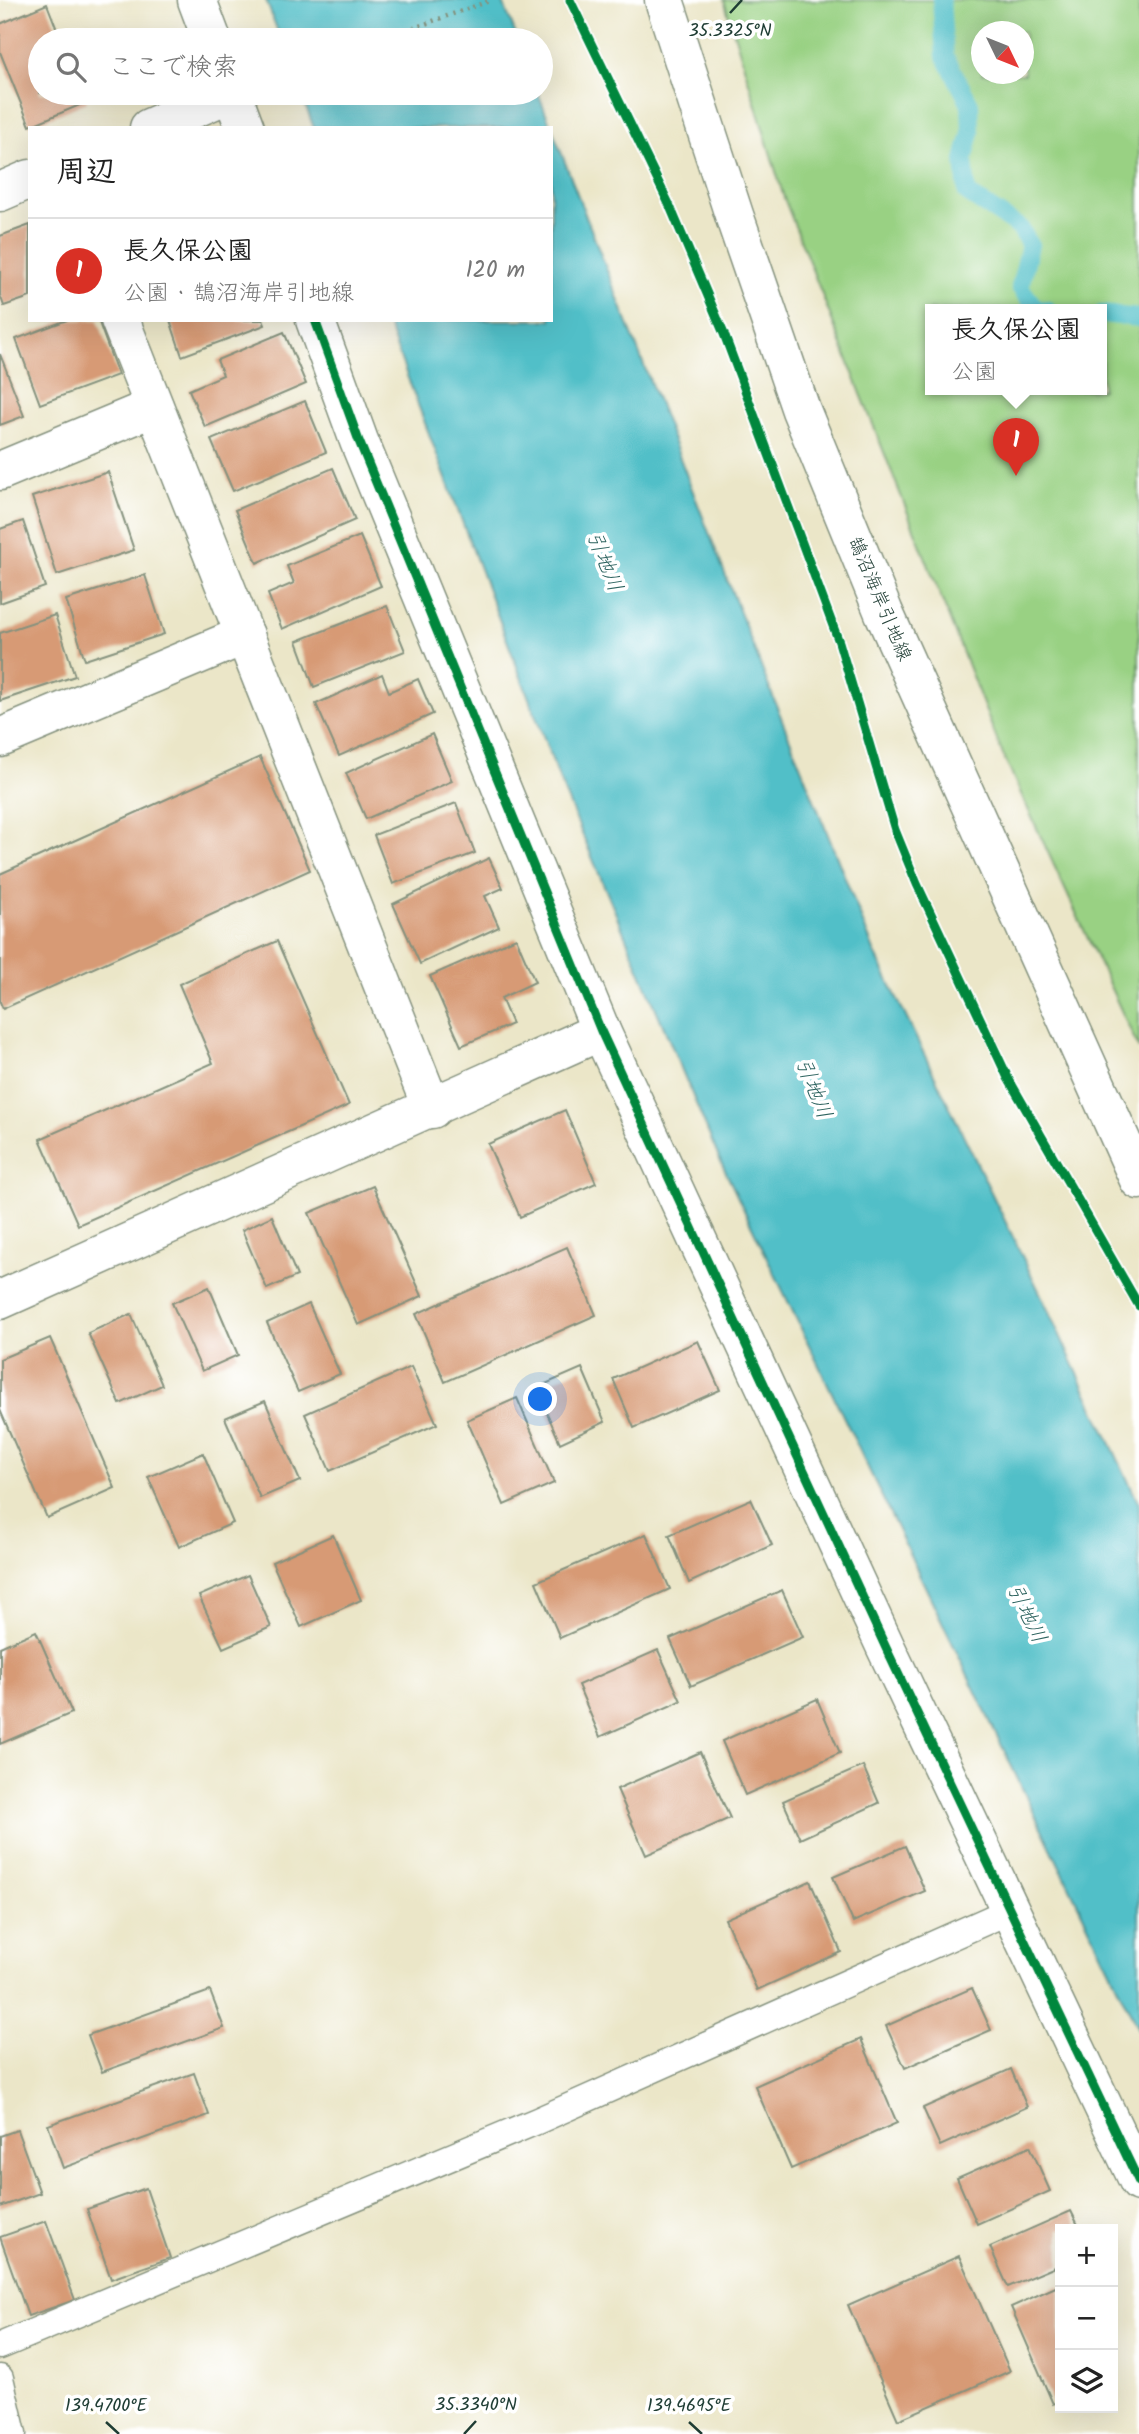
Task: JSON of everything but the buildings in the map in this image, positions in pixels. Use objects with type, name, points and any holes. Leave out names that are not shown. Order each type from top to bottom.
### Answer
[{"type":"street","points":[[197,0],[208,28]]},
{"type":"street","name":"鵠沼海岸引地線","points":[[664,0],[801,410],[884,613],[1139,1180]]},
{"type":"street","points":[[154,126],[203,105]]},
{"type":"street","points":[[236,105],[244,126]]},
{"type":"street","points":[[0,192],[28,180]]},
{"type":"street","points":[[121,322],[432,1109]]},
{"type":"street","points":[[316,322],[359,440],[601,1031],[880,1635],[1139,2182]]},
{"type":"street","points":[[0,471],[154,407]]},
{"type":"street","points":[[0,738],[245,635]]},
{"type":"street","points":[[0,1300],[432,1109],[601,1031]]},
{"type":"lane","points":[[0,2346],[537,2121],[1011,1910]]},
{"type":"lane","points":[[0,2378],[13,2434]]},
{"type":"path","points":[[414,28],[492,0]]},
{"type":"green space","points":[[724,0],[1139,0],[1139,1049],[1003,755],[784,198]]},
{"type":"water","points":[[266,0],[502,0],[513,28],[276,28]]},
{"type":"water","points":[[305,105],[543,105],[551,126],[313,126]]},
{"type":"water","name":"引地川","points":[[553,132],[875,953],[1139,1504],[1139,2031],[719,1158],[564,791],[387,322],[553,322]]},
{"type":"waterway","points":[[941,0],[945,56],[970,104],[971,133],[964,160],[967,193],[1020,228],[1030,245],[1020,287],[1032,304]]},
{"type":"waterway","points":[[1107,315],[1139,318]]},
{"type":"cycle path","points":[[570,0],[669,204],[724,334],[839,642],[895,830],[917,884],[1008,1078],[1139,1306]]},
{"type":"cycle path","points":[[316,322],[359,441],[601,1031],[886,1648],[1139,2182]]},
{"type":"place","name":"長久保公園","points":[[1016,476]]}]
